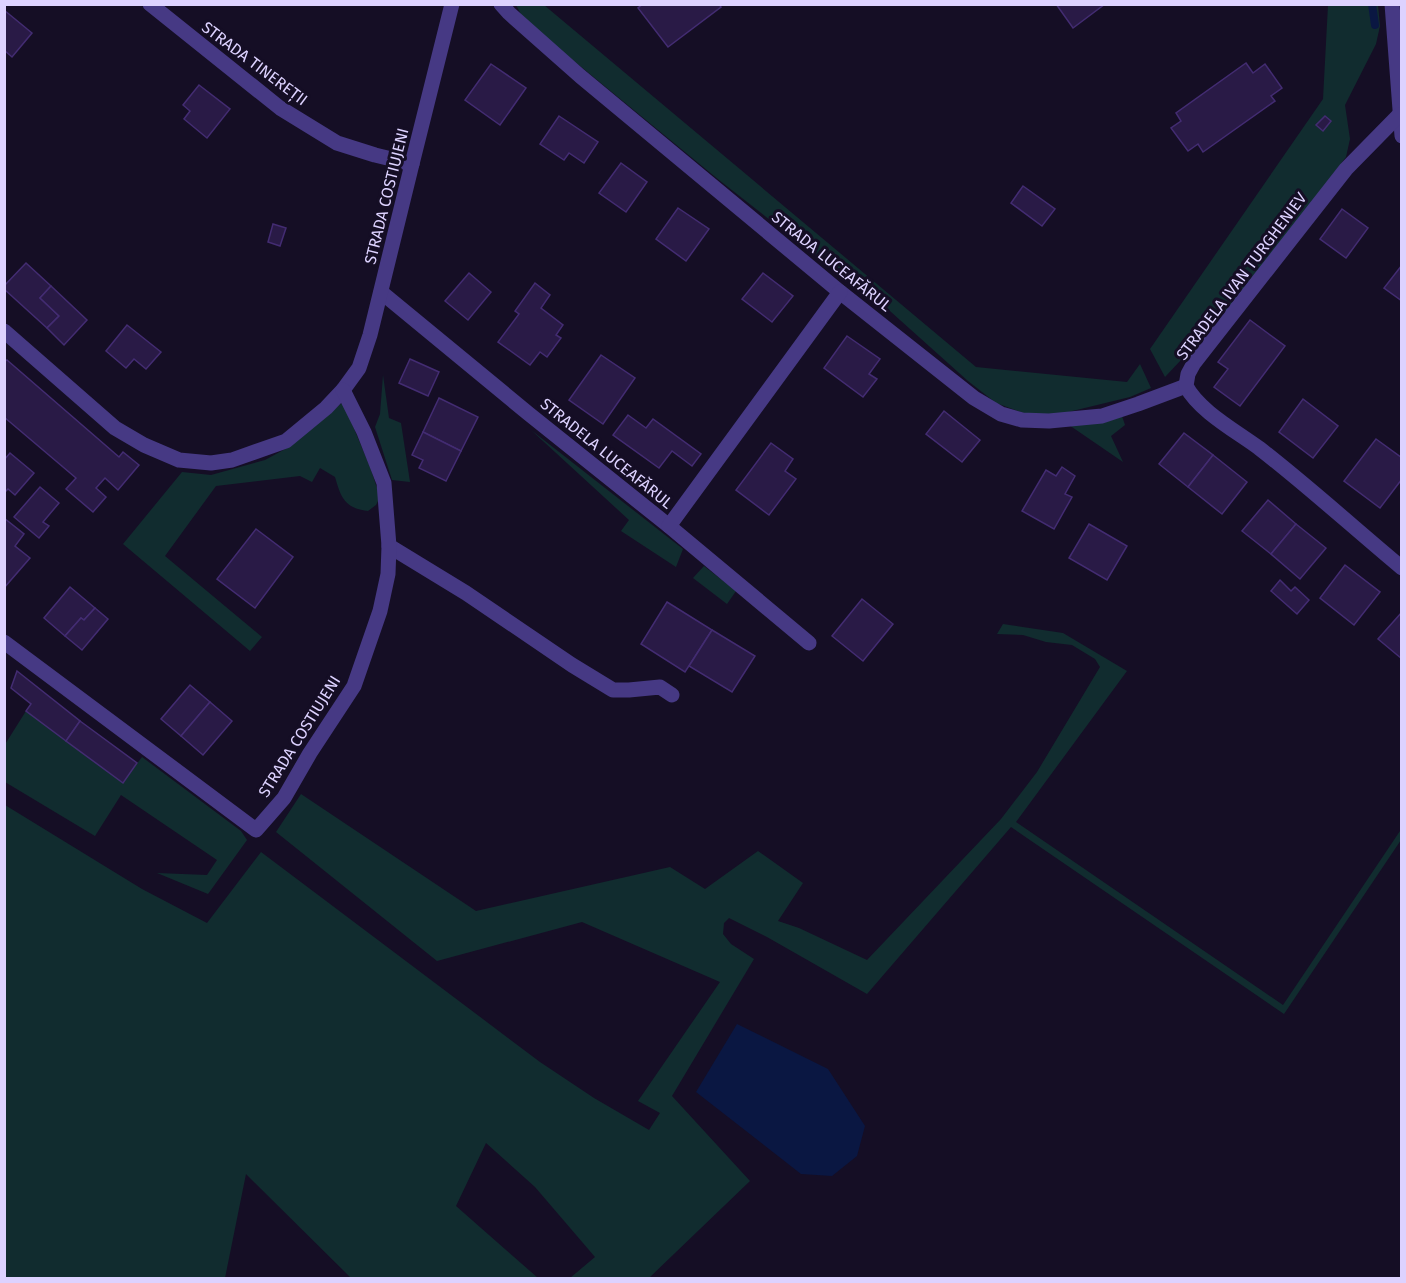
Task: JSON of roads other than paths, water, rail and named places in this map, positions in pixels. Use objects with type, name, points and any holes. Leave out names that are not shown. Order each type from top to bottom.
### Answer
[{"type":"street","name":"STRADA TINEREȚII","points":[[150,4],[280,108],[337,143],[411,164]]},
{"type":"street","name":"STRADA COSTIUJENI","points":[[4,331],[115,428],[144,445],[179,460],[211,463],[232,460],[286,441],[326,408],[359,368],[370,336],[452,4]]},
{"type":"street","name":"STRADA LUCEAFĂRUL","points":[[501,4],[580,76],[840,292],[974,398],[1001,414],[1022,420],[1049,421],[1102,416],[1186,386]]},
{"type":"street","points":[[1392,4],[1401,136]]},
{"type":"street","name":"STRADELA IVAN TURGHENIEV","points":[[1399,115],[1346,169],[1194,363],[1188,374],[1186,386],[1200,404],[1260,449],[1401,568]]},
{"type":"street","name":"STRADELA LUCEAFĂRUL","points":[[381,292],[669,526],[809,644]]},
{"type":"street","points":[[669,526],[840,292]]},
{"type":"street","name":"STRADA COSTIUJENI","points":[[4,642],[256,830],[284,798],[310,753],[354,686],[380,611],[388,573],[389,546],[384,483],[364,432],[343,390]]},
{"type":"street","points":[[389,546],[466,593],[613,690],[660,687],[672,695]]},
{"type":"water","points":[[737,1024],[828,1069],[865,1126],[857,1156],[832,1176],[801,1174],[696,1092]]},
{"type":"waterway","points":[[1372,4],[1375,25]]}]
